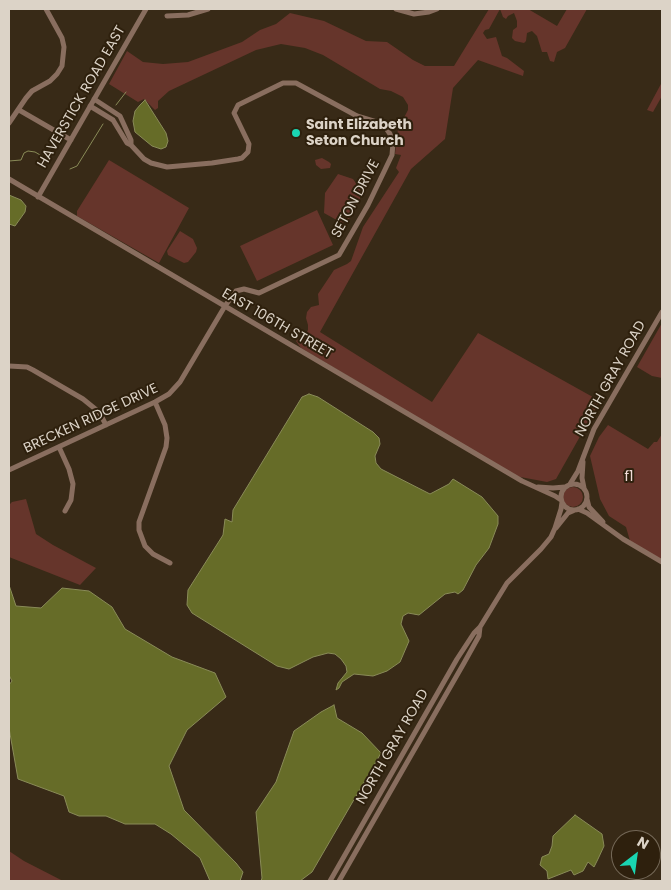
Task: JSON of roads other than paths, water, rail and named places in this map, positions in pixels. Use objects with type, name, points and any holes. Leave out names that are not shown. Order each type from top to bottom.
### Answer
[{"type":"street","points":[[9,123],[32,91],[50,81],[57,74],[64,59],[62,38],[46,9]]},
{"type":"street","name":"HAVERSTICK ROAD EAST","points":[[38,197],[145,9]]},
{"type":"street","points":[[167,16],[188,15],[208,9]]},
{"type":"street","points":[[396,9],[414,14],[437,9]]},
{"type":"street","name":"SETON DRIVE","points":[[90,106],[114,120],[127,143],[144,159],[162,166],[206,164],[238,159],[245,155],[249,144],[236,119],[235,109],[238,104],[283,83],[290,82],[302,86],[356,116],[374,121],[386,128],[393,143],[392,155],[368,205],[338,255],[259,293],[244,289],[239,290],[225,306]]},
{"type":"street","name":"SETON DRIVE","points":[[94,99],[120,116],[129,135],[131,145]]},
{"type":"street","points":[[19,110],[71,140]]},
{"type":"street","name":"EAST 106TH STREET","points":[[9,179],[525,482],[561,501]]},
{"type":"street","name":"BRECKEN RIDGE DRIVE","points":[[9,470],[164,397],[177,387],[225,306]]},
{"type":"street","name":"NORTH GRAY ROAD","points":[[567,486],[574,479],[594,429],[662,312]]},
{"type":"street","points":[[9,366],[27,367],[83,398],[99,412],[106,425]]},
{"type":"street","points":[[155,402],[165,425],[166,447],[139,522],[139,530],[145,546],[153,554],[170,563]]},
{"type":"street","points":[[59,447],[69,469],[73,484],[71,500],[66,511]]},
{"type":"street","name":"NORTH GRAY ROAD","points":[[582,459],[584,489]]},
{"type":"street","points":[[606,526],[589,507],[584,489],[577,484],[567,486],[561,494],[561,501],[566,508],[587,513],[623,539],[662,562]]},
{"type":"street","name":"EAST 106TH STREET","points":[[535,487],[553,488],[567,486]]},
{"type":"street","points":[[577,510],[585,504],[587,498]]},
{"type":"street","name":"NORTH GRAY ROAD","points":[[555,528],[561,509],[561,501]]},
{"type":"street","name":"NORTH GRAY ROAD","points":[[330,881],[456,659],[480,627],[507,582],[541,549],[568,513],[577,510]]},
{"type":"street","name":"NORTH GRAY ROAD","points":[[339,881],[479,636],[480,627]]},
{"type":"waterway","points":[[116,105],[126,92]]},
{"type":"waterway","points":[[70,169],[77,166],[103,124]]},
{"type":"waterway","points":[[9,161],[21,160],[24,153],[28,151],[35,152],[49,160]]},
{"type":"place","name":"Saint Elizabeth Seton Church","points":[[296,133]]},
{"type":"park label","name":"f1","points":[[629,477]]}]
